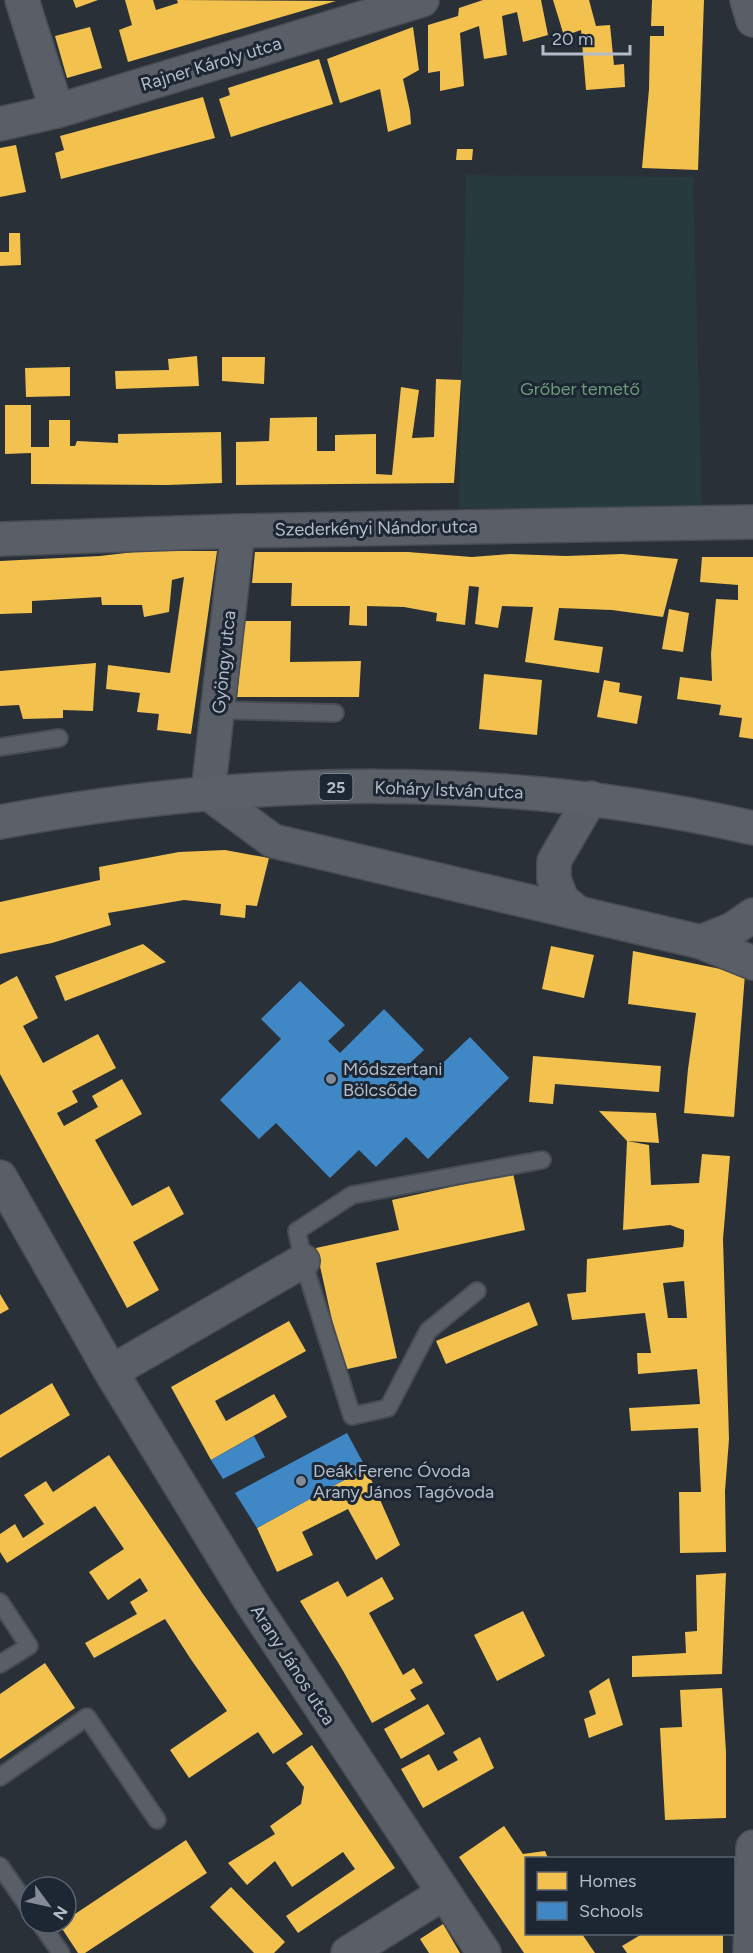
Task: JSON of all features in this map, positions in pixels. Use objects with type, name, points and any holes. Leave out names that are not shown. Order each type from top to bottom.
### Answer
[{"type":"main road","name":"Koháry István utca","points":[[0,822],[55,812],[208,793],[283,788],[376,786],[464,789],[591,798],[753,828]]},
{"type":"street","points":[[21,0],[57,111]]},
{"type":"street","points":[[747,0],[753,20]]},
{"type":"street","name":"Rajner Károly utca","points":[[0,124],[57,111],[407,2]]},
{"type":"street","name":"Szederkényi Nándor utca","points":[[0,539],[238,531],[753,522]]},
{"type":"street","name":"Gyöngy utca","points":[[208,793],[238,531]]},
{"type":"street","points":[[208,793],[273,842],[701,942],[753,963]]},
{"type":"street","points":[[576,912],[562,900],[554,879],[554,861],[591,798]]},
{"type":"street","points":[[701,942],[733,929],[753,915]]},
{"type":"street","name":"Arany János utca","points":[[0,1177],[111,1372],[252,1603],[484,1953]]},
{"type":"street","points":[[111,1372],[303,1261]]},
{"type":"street","points":[[751,1950],[753,1847]]},
{"type":"street","points":[[348,1953],[444,1893]]},
{"type":"lane","points":[[219,710],[335,713]]},
{"type":"lane","points":[[0,747],[59,738]]},
{"type":"lane","points":[[477,1291],[428,1331],[388,1408],[352,1416],[303,1261],[297,1231],[352,1195],[542,1160]]},
{"type":"lane","points":[[0,1602],[29,1646],[0,1664]]},
{"type":"lane","points":[[0,1778],[87,1718],[157,1820]]},
{"type":"lane","points":[[0,1866],[18,1892]]},
{"type":"lane","points":[[48,1935],[61,1953]]},
{"type":"green space","name":"Grőber temető","points":[[466,175],[693,177],[702,510],[459,508]]},
{"type":"building: Homes","points":[[73,0],[98,0],[76,8]]},
{"type":"building: Homes","points":[[125,0],[153,0],[156,10],[178,3],[177,0],[336,1],[128,62],[119,30],[132,25]]},
{"type":"building: Homes","points":[[483,0],[541,0],[548,35],[523,42],[517,12],[502,16],[507,55],[484,59],[479,26],[460,33],[464,86],[440,91],[440,71],[428,73],[428,25],[458,16],[459,8]]},
{"type":"building: Homes","points":[[553,0],[589,0],[596,26],[610,25],[614,65],[624,64],[625,87],[586,90],[581,30],[564,36]]},
{"type":"building: Homes","points":[[652,0],[704,0],[698,170],[642,168],[649,89],[650,36],[664,36],[664,26],[651,26]]},
{"type":"building: Homes","points":[[90,27],[102,68],[67,78],[55,36]]},
{"type":"building: Homes","points":[[413,27],[419,70],[403,79],[411,124],[388,132],[380,89],[340,103],[327,59]]},
{"type":"building: Homes","points":[[319,59],[333,104],[231,137],[219,99],[230,95],[228,88]]},
{"type":"building: Homes","points":[[203,97],[215,138],[61,179],[55,153],[64,150],[60,136]]},
{"type":"building: Homes","points":[[16,145],[26,192],[0,197],[0,148]]},
{"type":"building: Homes","points":[[457,149],[473,149],[472,160],[456,160]]},
{"type":"building: Homes","points":[[9,233],[20,233],[21,265],[0,266],[0,252],[9,252]]},
{"type":"building: Homes","points":[[197,356],[199,386],[116,389],[115,371],[169,370],[168,359]]},
{"type":"building: Homes","points":[[222,357],[265,357],[264,384],[222,381]]},
{"type":"building: Homes","points":[[70,367],[70,396],[26,397],[25,368]]},
{"type":"building: Homes","points":[[436,379],[461,380],[454,483],[236,485],[236,442],[269,441],[270,418],[317,417],[317,451],[335,451],[335,435],[376,434],[376,474],[392,475],[401,387],[419,390],[412,438],[434,437]]},
{"type":"building: Homes","points":[[5,405],[31,405],[31,447],[49,447],[49,420],[70,420],[70,446],[75,446],[77,441],[118,443],[118,434],[221,432],[222,483],[31,484],[31,453],[5,454]]},
{"type":"building: Homes","points":[[143,551],[217,551],[191,734],[157,730],[159,714],[137,712],[140,693],[106,689],[108,665],[170,673],[184,577],[172,580],[169,612],[144,617],[142,605],[102,605],[101,597],[32,601],[32,613],[0,614],[0,561],[100,556]]},
{"type":"building: Homes","points":[[255,552],[408,552],[472,557],[510,554],[566,556],[622,554],[678,559],[663,617],[612,610],[559,608],[554,640],[603,647],[599,673],[525,662],[533,607],[502,606],[498,628],[475,624],[479,587],[469,586],[465,625],[436,621],[437,613],[404,607],[367,606],[367,626],[349,625],[350,606],[291,606],[292,583],[252,583]]},
{"type":"building: Homes","points":[[702,557],[753,557],[753,739],[739,737],[742,718],[719,715],[721,705],[677,699],[680,677],[712,681],[711,654],[716,599],[738,600],[738,585],[700,582]]},
{"type":"building: Homes","points":[[669,609],[689,613],[683,652],[662,649]]},
{"type":"building: Homes","points":[[244,621],[291,621],[290,662],[361,661],[359,697],[237,697]]},
{"type":"building: Homes","points":[[96,663],[93,711],[63,710],[63,718],[23,719],[19,705],[0,706],[0,671]]},
{"type":"building: Homes","points":[[484,674],[542,680],[537,735],[479,729]]},
{"type":"building: Homes","points":[[604,680],[620,683],[619,692],[642,696],[637,724],[597,717]]},
{"type":"building: Homes","points":[[225,850],[269,858],[257,906],[246,905],[245,918],[220,915],[221,904],[184,900],[108,913],[111,925],[52,943],[0,954],[0,902],[100,880],[99,867],[179,852]]},
{"type":"building: Homes","points":[[143,944],[166,962],[65,1001],[55,976]]},
{"type":"building: Homes","points":[[551,946],[594,955],[584,998],[542,989]]},
{"type":"building: Homes","points":[[633,951],[745,974],[734,1117],[684,1113],[696,1013],[628,1004]]},
{"type":"building: Homes","points":[[17,976],[38,1018],[23,1026],[43,1063],[98,1034],[116,1068],[72,1091],[78,1102],[57,1113],[64,1126],[98,1107],[92,1096],[122,1079],[142,1114],[95,1140],[132,1206],[169,1186],[184,1214],[133,1242],[159,1290],[127,1308],[0,1074],[0,985]]},
{"type":"building: Homes","points":[[533,1056],[661,1066],[659,1092],[555,1084],[553,1104],[529,1102]]},
{"type":"building: Homes","points":[[599,1111],[656,1113],[659,1143],[627,1141]]},
{"type":"building: Homes","points":[[627,1141],[649,1145],[651,1185],[699,1183],[702,1154],[730,1156],[723,1239],[729,1439],[725,1491],[726,1552],[680,1553],[679,1492],[701,1492],[698,1428],[631,1431],[629,1408],[700,1404],[697,1369],[638,1374],[637,1353],[651,1353],[645,1313],[572,1320],[567,1294],[586,1292],[587,1259],[683,1247],[684,1230],[670,1225],[623,1230]],"holes":[[[684,1281],[687,1318],[668,1318],[663,1283]]]},
{"type":"building: Homes","points":[[513,1173],[525,1230],[376,1263],[397,1358],[343,1370],[316,1248],[399,1230],[392,1200]]},
{"type":"building: Homes","points":[[0,1294],[9,1309],[0,1314]]},
{"type":"building: Homes","points":[[529,1302],[538,1325],[446,1364],[436,1341]]},
{"type":"building: Homes","points":[[289,1321],[306,1351],[215,1401],[226,1421],[274,1394],[287,1417],[211,1460],[171,1387]]},
{"type":"building: Homes","points":[[52,1383],[70,1415],[0,1458],[0,1415]]},
{"type":"building: Homes","points":[[109,1455],[203,1594],[303,1734],[273,1754],[258,1732],[189,1778],[170,1750],[227,1711],[165,1619],[94,1658],[85,1643],[137,1614],[130,1602],[148,1591],[140,1578],[108,1600],[89,1572],[124,1549],[95,1506],[7,1563],[0,1552],[0,1534],[15,1524],[23,1538],[44,1524],[24,1495],[46,1481],[53,1492]]},
{"type":"building: Homes","points":[[366,1468],[400,1545],[376,1560],[348,1509],[302,1532],[313,1555],[277,1572],[257,1528]]},
{"type":"building: Homes","points":[[726,1573],[722,1674],[632,1677],[632,1656],[686,1653],[685,1632],[697,1631],[696,1575]]},
{"type":"building: Homes","points":[[382,1577],[394,1599],[369,1613],[403,1675],[414,1668],[423,1683],[410,1690],[416,1699],[372,1723],[300,1601],[338,1581],[347,1597]]},
{"type":"building: Homes","points":[[523,1611],[545,1656],[497,1681],[474,1635]]},
{"type":"building: Homes","points":[[45,1663],[75,1708],[0,1759],[0,1694]]},
{"type":"building: Homes","points":[[609,1678],[623,1725],[589,1738],[584,1719],[596,1714],[589,1691]]},
{"type":"building: Homes","points":[[722,1688],[726,1752],[726,1818],[665,1820],[660,1728],[682,1727],[680,1690]]},
{"type":"building: Homes","points":[[428,1704],[445,1734],[401,1759],[384,1729]]},
{"type":"building: Homes","points":[[480,1737],[494,1768],[423,1808],[401,1769],[429,1754],[438,1771],[458,1760],[453,1752]]},
{"type":"building: Homes","points":[[312,1745],[395,1868],[298,1933],[286,1916],[355,1869],[343,1852],[292,1887],[275,1861],[247,1885],[228,1863],[275,1834],[270,1826],[301,1804],[304,1787],[286,1763]]},
{"type":"building: Homes","points":[[504,1826],[523,1854],[545,1851],[548,1857],[525,1857],[525,1935],[583,1935],[595,1953],[524,1953],[459,1857]]},
{"type":"building: Homes","points":[[186,1840],[207,1873],[85,1953],[78,1953],[66,1935],[78,1935],[78,1912]]},
{"type":"building: Homes","points":[[231,1887],[285,1942],[274,1953],[254,1953],[210,1907]]},
{"type":"building: Homes","points":[[443,1924],[460,1953],[429,1953],[420,1939]]},
{"type":"building: Homes","points":[[640,1935],[723,1935],[723,1953],[627,1953],[622,1946]]},
{"type":"building: Schools","name":"Módszertani Bölcsőde","points":[[300,981],[345,1025],[328,1041],[340,1053],[384,1009],[424,1050],[408,1065],[424,1081],[470,1037],[509,1078],[428,1159],[406,1137],[376,1167],[359,1150],[330,1178],[276,1123],[259,1139],[220,1100],[281,1039],[261,1019]]},
{"type":"building: Schools","name":"Deák Ferenc Óvoda Arany János Tagóvoda","points":[[347,1433],[366,1468],[257,1528],[235,1493]]},
{"type":"building: Schools","points":[[254,1436],[265,1457],[223,1479],[211,1460]]},
{"type":"place","name":"Módszertani Bölcsőde","points":[[331,1079]]},
{"type":"place","name":"Deák Ferenc Óvoda Arany János Tagóvoda","points":[[301,1481]]}]
